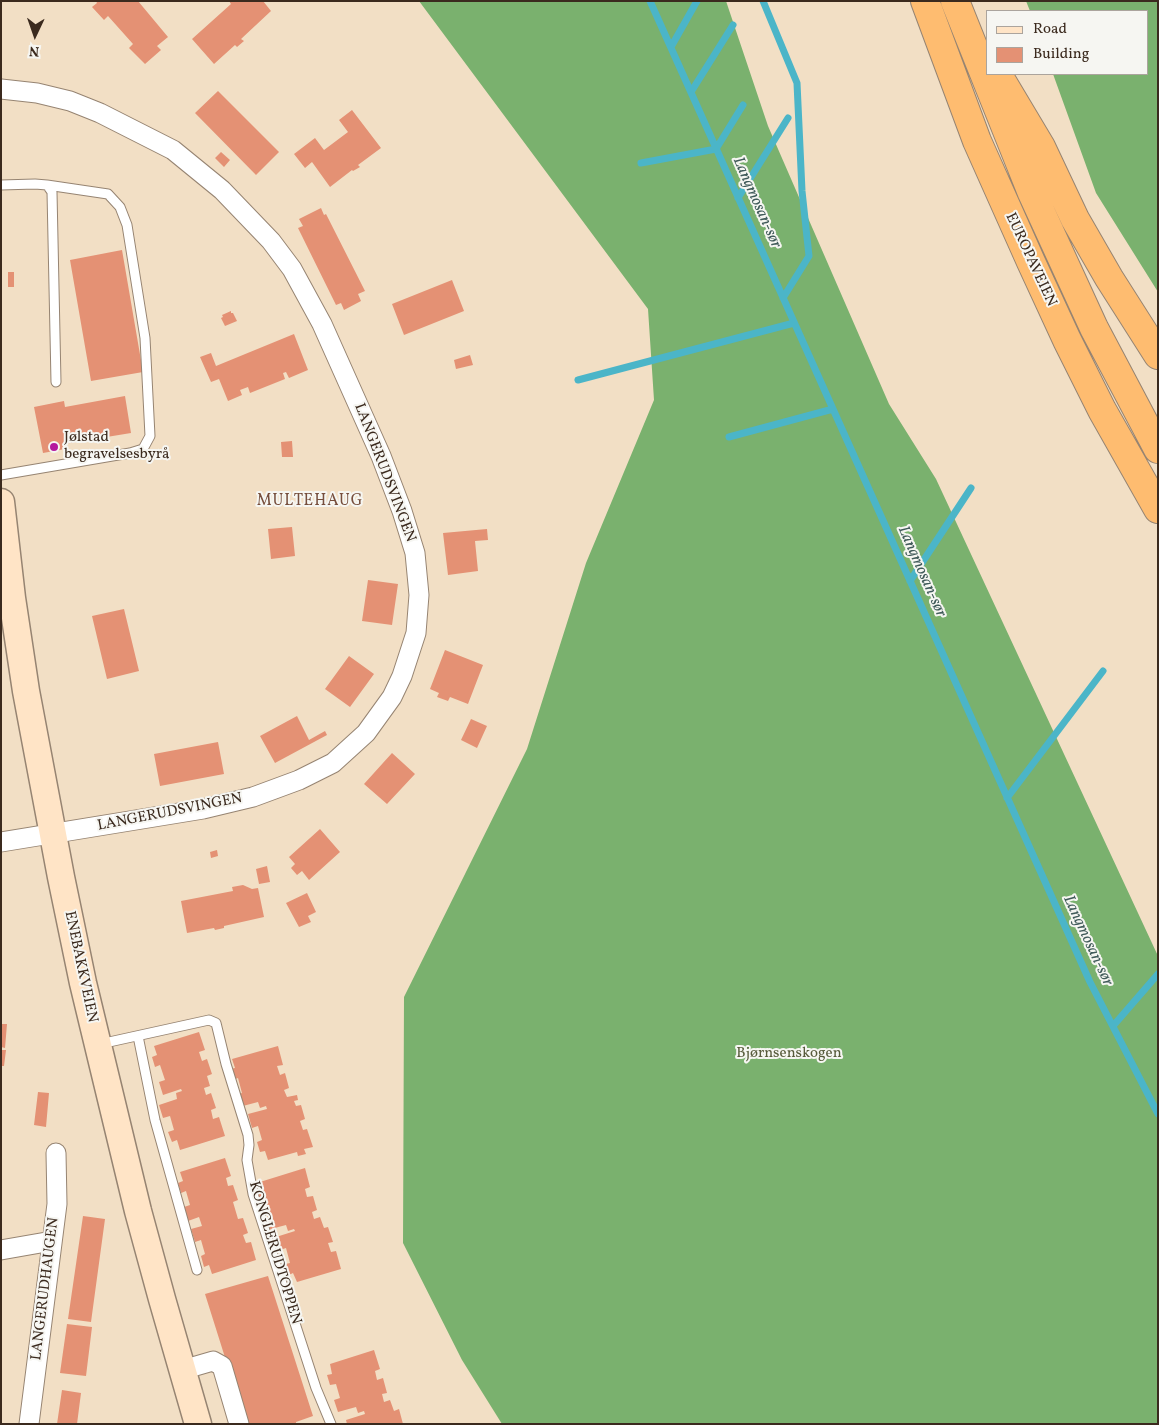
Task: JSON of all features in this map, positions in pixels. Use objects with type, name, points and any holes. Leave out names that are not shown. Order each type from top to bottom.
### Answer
[{"type":"highway","name":"EUROPAVEIEN","points":[[925,1],[977,140],[1030,262],[1098,401],[1158,509]]},
{"type":"highway","name":"EUROPAVEIEN","points":[[955,1],[1032,193],[1094,328],[1158,449]]},
{"type":"highway","points":[[955,1],[986,55]]},
{"type":"highway","points":[[998,75],[1041,147],[1075,219],[1158,356]]},
{"type":"main road","name":"ENEBAKKVEIEN","points":[[1,502],[4,560],[26,691],[53,835],[97,1045],[140,1220],[198,1424]]},
{"type":"street","name":"LANGERUDSVINGEN","points":[[1,89],[37,93],[70,101],[100,113],[172,150],[222,190],[271,241],[292,269],[322,324],[381,456],[402,511],[415,553],[419,595],[416,633],[402,676],[392,697],[366,733],[333,763],[299,780],[253,797],[203,809],[1,842]]},
{"type":"street","name":"LANGERUDHAUGEN","points":[[29,1424],[57,1204],[56,1153]]},
{"type":"street","points":[[1,1250],[52,1241]]},
{"type":"street","points":[[182,1370],[213,1361],[222,1366],[239,1424]]},
{"type":"lane","points":[[1,185],[47,185],[108,194],[120,207],[127,225],[145,338],[150,436],[143,449],[130,453],[1,475]]},
{"type":"lane","points":[[47,185],[52,192],[56,382]]},
{"type":"lane","name":"KONGLERUDTOPPEN","points":[[97,1045],[210,1020],[216,1023],[248,1135],[248,1167],[253,1194],[316,1388],[331,1424]]},
{"type":"lane","points":[[138,1036],[156,1120],[197,1270]]},
{"type":"green space","name":"Bjørnsenskogen","points":[[419,1],[726,1],[768,126],[889,404],[936,479],[1158,956],[1158,1424],[502,1424],[462,1360],[403,1243],[404,997],[527,749],[586,563],[654,400],[648,309]]},
{"type":"green space","points":[[1026,1],[1158,1],[1158,292],[1096,193],[1053,75],[1149,75],[1149,10],[1030,10]]},
{"type":"building","points":[[96,1],[138,1],[168,37],[157,46],[161,50],[145,64],[129,48],[133,44],[108,16],[104,20],[92,7],[97,3]]},
{"type":"building","points":[[229,1],[263,1],[271,11],[241,39],[244,41],[237,47],[235,45],[214,64],[192,39],[231,4]]},
{"type":"building","points":[[218,91],[279,152],[256,175],[195,113]]},
{"type":"building","points":[[352,110],[381,148],[358,165],[360,167],[352,170],[330,187],[312,162],[305,168],[294,154],[315,138],[324,150],[348,132],[339,120]]},
{"type":"building","points":[[221,152],[230,160],[224,167],[215,158]]},
{"type":"building","points":[[321,208],[324,215],[326,214],[365,291],[358,294],[361,301],[344,310],[341,303],[336,305],[298,228],[303,226],[299,219]]},
{"type":"building","points":[[122,250],[143,372],[91,381],[70,260]]},
{"type":"building","points":[[8,272],[14,272],[14,287],[8,287]]},
{"type":"building","points":[[452,280],[464,311],[404,335],[392,304]]},
{"type":"building","points":[[231,311],[237,321],[225,326],[221,318],[223,317],[222,315]]},
{"type":"building","points":[[294,334],[308,370],[289,378],[286,372],[283,373],[285,379],[250,393],[248,387],[240,390],[242,395],[228,401],[219,379],[211,382],[200,357],[211,353],[216,366]]},
{"type":"building","points":[[470,355],[473,365],[456,369],[454,360]]},
{"type":"building","points":[[125,396],[131,433],[64,444],[65,449],[43,453],[34,407],[64,401],[65,407]]},
{"type":"building","points":[[292,441],[293,457],[282,457],[281,442]]},
{"type":"building","points":[[292,527],[295,556],[271,559],[268,529]]},
{"type":"building","points":[[487,529],[488,540],[475,541],[478,571],[448,575],[443,533]]},
{"type":"building","points":[[368,580],[398,584],[392,625],[362,621]]},
{"type":"building","points":[[124,609],[139,671],[107,679],[92,616]]},
{"type":"building","points":[[445,650],[483,665],[468,704],[450,697],[448,701],[437,697],[439,693],[430,689]]},
{"type":"building","points":[[349,656],[374,674],[350,707],[325,689]]},
{"type":"building","points":[[297,716],[309,740],[325,731],[327,735],[275,763],[260,736]]},
{"type":"building","points":[[471,719],[487,726],[477,748],[461,740]]},
{"type":"building","points":[[218,742],[224,774],[160,786],[154,754]]},
{"type":"building","points":[[392,753],[415,774],[387,804],[364,784]]},
{"type":"building","points":[[320,829],[340,852],[309,880],[302,871],[297,875],[291,868],[295,864],[289,857]]},
{"type":"building","points":[[217,850],[218,856],[211,858],[210,852]]},
{"type":"building","points":[[267,866],[270,882],[259,884],[256,869]]},
{"type":"building","points":[[243,885],[252,889],[258,888],[264,917],[224,926],[224,928],[215,930],[214,928],[187,933],[181,901],[233,891],[232,887]]},
{"type":"building","points":[[307,893],[316,912],[308,916],[311,922],[299,927],[286,903]]},
{"type":"building","points":[[1,1024],[7,1024],[5,1048],[1,1047]]},
{"type":"building","points":[[199,1032],[205,1050],[199,1052],[202,1061],[207,1059],[212,1074],[207,1076],[210,1086],[204,1088],[206,1095],[211,1093],[216,1108],[211,1110],[213,1119],[219,1117],[225,1136],[180,1150],[177,1140],[172,1142],[168,1132],[174,1130],[170,1116],[163,1118],[159,1105],[177,1099],[176,1093],[182,1091],[181,1089],[163,1095],[159,1082],[165,1080],[160,1065],[155,1067],[152,1057],[157,1055],[154,1046]]},
{"type":"building","points":[[278,1046],[283,1065],[277,1066],[280,1075],[285,1073],[289,1088],[284,1090],[287,1097],[297,1095],[298,1100],[294,1101],[296,1106],[301,1105],[305,1119],[300,1121],[303,1130],[307,1129],[313,1147],[304,1149],[306,1154],[298,1156],[297,1152],[268,1160],[265,1151],[260,1152],[257,1142],[262,1140],[258,1126],[252,1128],[248,1114],[267,1109],[266,1106],[260,1108],[258,1102],[239,1107],[236,1095],[242,1093],[238,1078],[233,1080],[230,1069],[235,1068],[232,1059]]},
{"type":"building","points":[[1,1050],[6,1050],[4,1066],[1,1066]]},
{"type":"building","points":[[38,1092],[49,1093],[46,1127],[34,1125]]},
{"type":"building","points":[[225,1158],[231,1176],[226,1178],[228,1186],[233,1185],[238,1200],[233,1202],[238,1219],[243,1218],[248,1233],[243,1235],[246,1243],[251,1242],[256,1260],[212,1274],[209,1265],[204,1267],[201,1256],[205,1254],[201,1240],[195,1242],[191,1229],[202,1226],[199,1217],[188,1221],[184,1207],[190,1205],[186,1191],[181,1193],[178,1183],[183,1181],[180,1172]]},
{"type":"building","points":[[305,1168],[310,1187],[305,1189],[307,1197],[313,1196],[317,1210],[312,1212],[314,1219],[320,1217],[324,1228],[328,1227],[333,1242],[328,1243],[331,1252],[336,1251],[341,1269],[297,1282],[293,1273],[289,1275],[285,1264],[290,1263],[286,1248],[280,1250],[276,1237],[295,1231],[294,1229],[288,1231],[286,1225],[267,1230],[263,1218],[270,1216],[266,1201],[260,1203],[257,1192],[262,1191],[260,1182]]},
{"type":"building","points":[[83,1216],[105,1219],[91,1322],[68,1319]]},
{"type":"building","points":[[268,1276],[313,1416],[296,1422],[296,1424],[246,1424],[205,1294]]},
{"type":"building","points":[[67,1324],[92,1327],[86,1376],[60,1373]]},
{"type":"building","points":[[374,1350],[380,1369],[375,1371],[377,1380],[383,1378],[387,1393],[382,1394],[384,1402],[390,1400],[394,1411],[399,1409],[403,1424],[347,1424],[346,1420],[365,1414],[364,1411],[358,1413],[356,1407],[338,1412],[334,1400],[340,1398],[336,1384],[330,1385],[327,1375],[332,1374],[330,1364]]},
{"type":"building","points":[[62,1390],[81,1393],[77,1424],[57,1424]]},
{"type":"waterway","name":"Langmosan-sør","points":[[650,1],[1090,982],[1158,1114]]},
{"type":"waterway","points":[[671,47],[697,1]]},
{"type":"waterway","points":[[763,1],[797,83],[802,191],[809,256],[783,298]]},
{"type":"waterway","points":[[691,92],[733,25]]},
{"type":"waterway","points":[[641,163],[716,149],[743,105]]},
{"type":"waterway","points":[[738,198],[788,118]]},
{"type":"waterway","points":[[578,380],[794,323]]},
{"type":"waterway","points":[[729,437],[833,409]]},
{"type":"waterway","points":[[910,581],[971,488]]},
{"type":"waterway","points":[[1007,798],[1103,671]]},
{"type":"waterway","points":[[1113,1026],[1158,974]]},
{"type":"place","name":"Jølstad begravelsesbyrå","points":[[54,447]]},
{"type":"district","name":"MULTEHAUG","points":[[310,502]]}]
